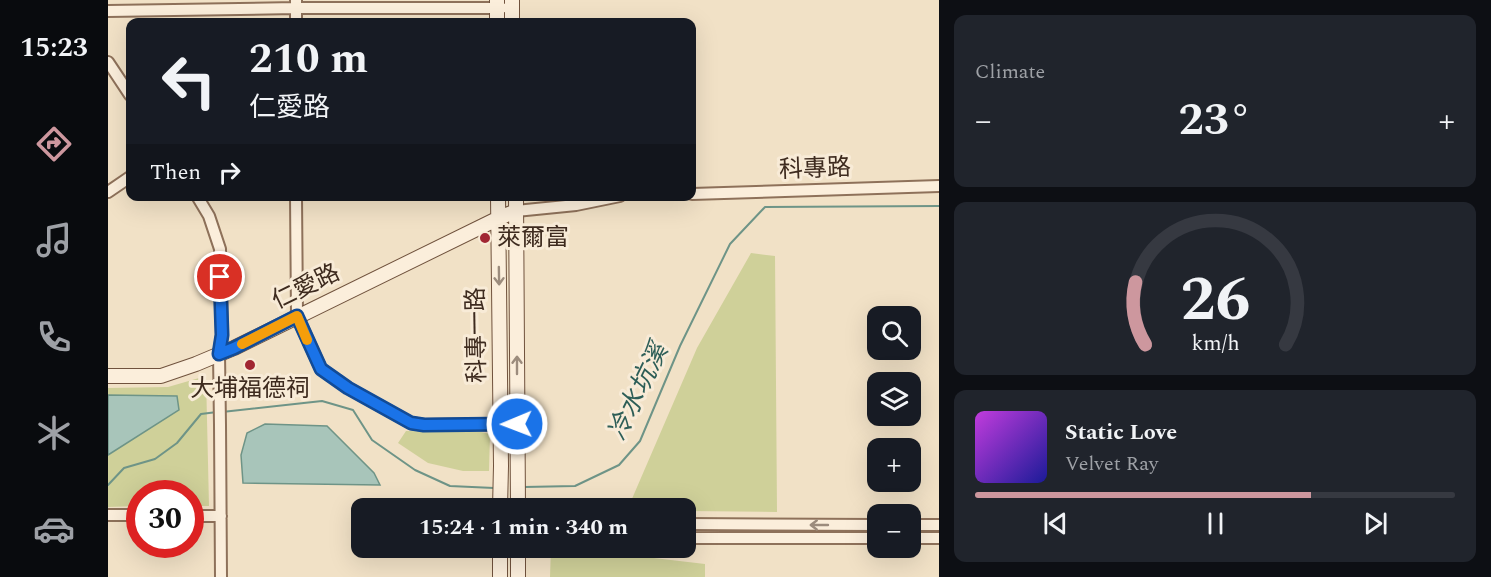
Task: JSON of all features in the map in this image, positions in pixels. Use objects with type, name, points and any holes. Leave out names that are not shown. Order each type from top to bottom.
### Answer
[{"type":"street","points":[[108,11],[296,4],[497,10],[512,4]]},
{"type":"street","points":[[108,62],[126,89]]},
{"type":"street","points":[[108,192],[126,180]]},
{"type":"street","name":"科專路","points":[[696,194],[939,186]]},
{"type":"street","points":[[200,201],[209,216],[220,249],[222,335],[219,354],[220,577]]},
{"type":"street","points":[[296,201],[297,316],[321,369],[348,388],[411,423],[424,425],[517,424]]},
{"type":"street","name":"科專一路","points":[[498,201],[500,498]]},
{"type":"street","name":"科專一路","points":[[516,201],[518,498]]},
{"type":"street","points":[[516,212],[596,201]]},
{"type":"street","name":"仁愛路","points":[[108,376],[161,376],[196,364],[234,348],[499,218],[516,212]]},
{"type":"street","points":[[108,515],[126,515]]},
{"type":"street","points":[[204,516],[220,516]]},
{"type":"street","points":[[696,524],[867,525]]},
{"type":"street","points":[[921,525],[939,525]]},
{"type":"street","points":[[696,538],[867,538]]},
{"type":"street","points":[[921,538],[939,538]]},
{"type":"street","points":[[500,558],[500,577]]},
{"type":"street","points":[[518,558],[518,577]]},
{"type":"green space","points":[[751,253],[775,256],[777,512],[696,511],[696,498],[632,498],[697,348]]},
{"type":"green space","points":[[206,376],[209,506],[204,506],[204,480],[126,480],[126,506],[108,507],[108,388],[168,387]]},
{"type":"green space","points":[[406,431],[490,434],[489,471],[463,471],[428,463],[398,443]]},
{"type":"green space","points":[[551,558],[654,558],[705,564],[705,577],[550,577]]},
{"type":"shaded area","points":[[108,395],[177,396],[179,410],[108,455]]},
{"type":"shaded area","points":[[265,424],[327,426],[374,473],[380,485],[243,483],[241,455],[247,433]]},
{"type":"waterway","name":"冷水坑溪","points":[[524,487],[575,486],[619,465],[640,441],[680,346],[730,244],[765,207],[939,206]]},
{"type":"waterway","name":"冷水坑溪","points":[[222,412],[322,401],[353,410],[372,440],[415,470],[450,486],[494,488]]},
{"type":"waterway","name":"冷水坑溪","points":[[108,485],[124,468],[155,459],[177,443],[201,414],[217,412]]},
{"type":"slow traffic","points":[[242,344],[297,316],[307,340]]},
{"type":"place","name":"萊爾富","points":[[485,238]]},
{"type":"place","name":"大埔福德祠","points":[[250,365]]},
{"type":"route","points":[[220,277],[222,335],[219,354],[297,316],[321,369],[348,388],[411,423],[424,425],[517,424]]}]
